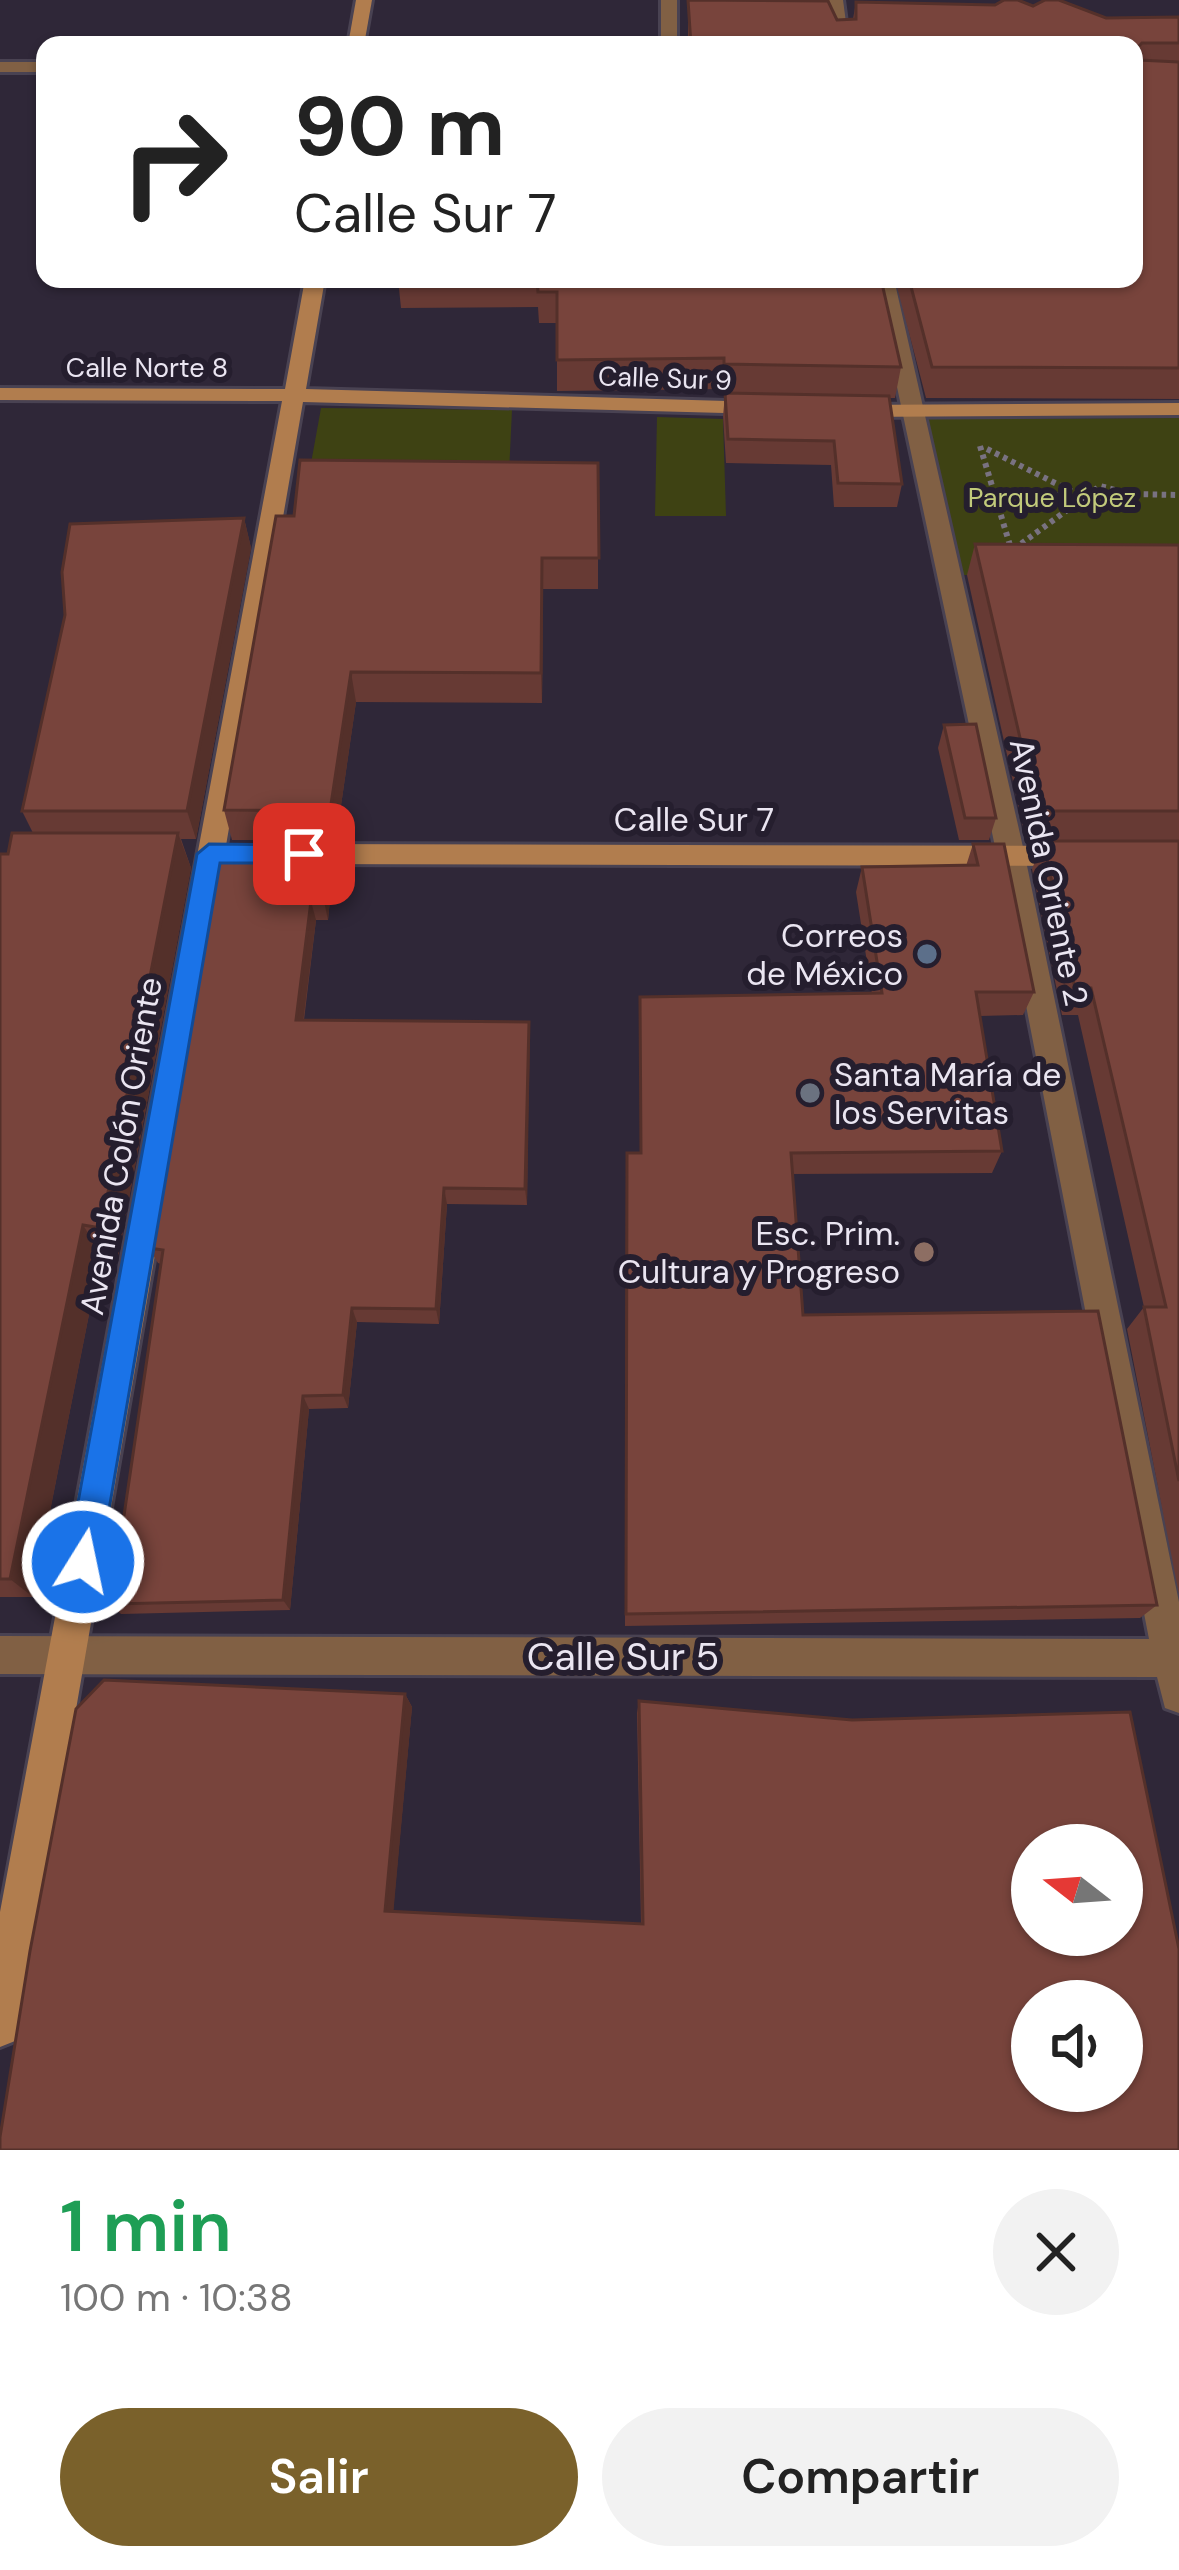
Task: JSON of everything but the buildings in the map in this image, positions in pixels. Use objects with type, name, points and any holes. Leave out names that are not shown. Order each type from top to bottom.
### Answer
[{"type":"street","points":[[358,36],[364,0]]},
{"type":"street","points":[[669,0],[669,36]]},
{"type":"street","points":[[835,0],[840,36]]},
{"type":"street","points":[[0,67],[36,67]]},
{"type":"street","name":"Avenida Colón Oriente","points":[[0,2026],[221,854],[313,288]]},
{"type":"street","name":"Avenida Oriente 2","points":[[886,288],[1010,856],[1176,1670]]},
{"type":"street","name":"Calle Norte 8","points":[[0,394],[294,395]]},
{"type":"street","name":"Calle Sur 9","points":[[294,395],[791,409]]},
{"type":"street","points":[[838,410],[1179,409]]},
{"type":"street","name":"Calle Sur 7","points":[[221,854],[1116,855]]},
{"type":"street","name":"Calle Sur 5","points":[[0,1655],[1176,1670]]},
{"type":"path","points":[[1011,552],[980,445],[1081,496],[1107,504],[1130,494]]},
{"type":"path","points":[[1011,552],[1100,486],[1130,494],[1179,495]]},
{"type":"path","points":[[994,493],[1081,496]]},
{"type":"path","points":[[1011,552],[1032,552]]},
{"type":"green space","points":[[321,408],[512,410],[508,494],[306,491]]},
{"type":"green space","points":[[657,417],[723,419],[726,516],[655,516]]},
{"type":"green space","name":"Parque López","points":[[1179,418],[1179,576],[958,575],[925,419]]},
{"type":"place","name":"Correos de México","points":[[927,954]]},
{"type":"place","name":"Santa María de los Servitas","points":[[810,1093]]},
{"type":"place","name":"Esc. Prim. Cultura y Progreso","points":[[924,1252]]},
{"type":"route","points":[[83,1562],[209,854],[304,854]]}]
